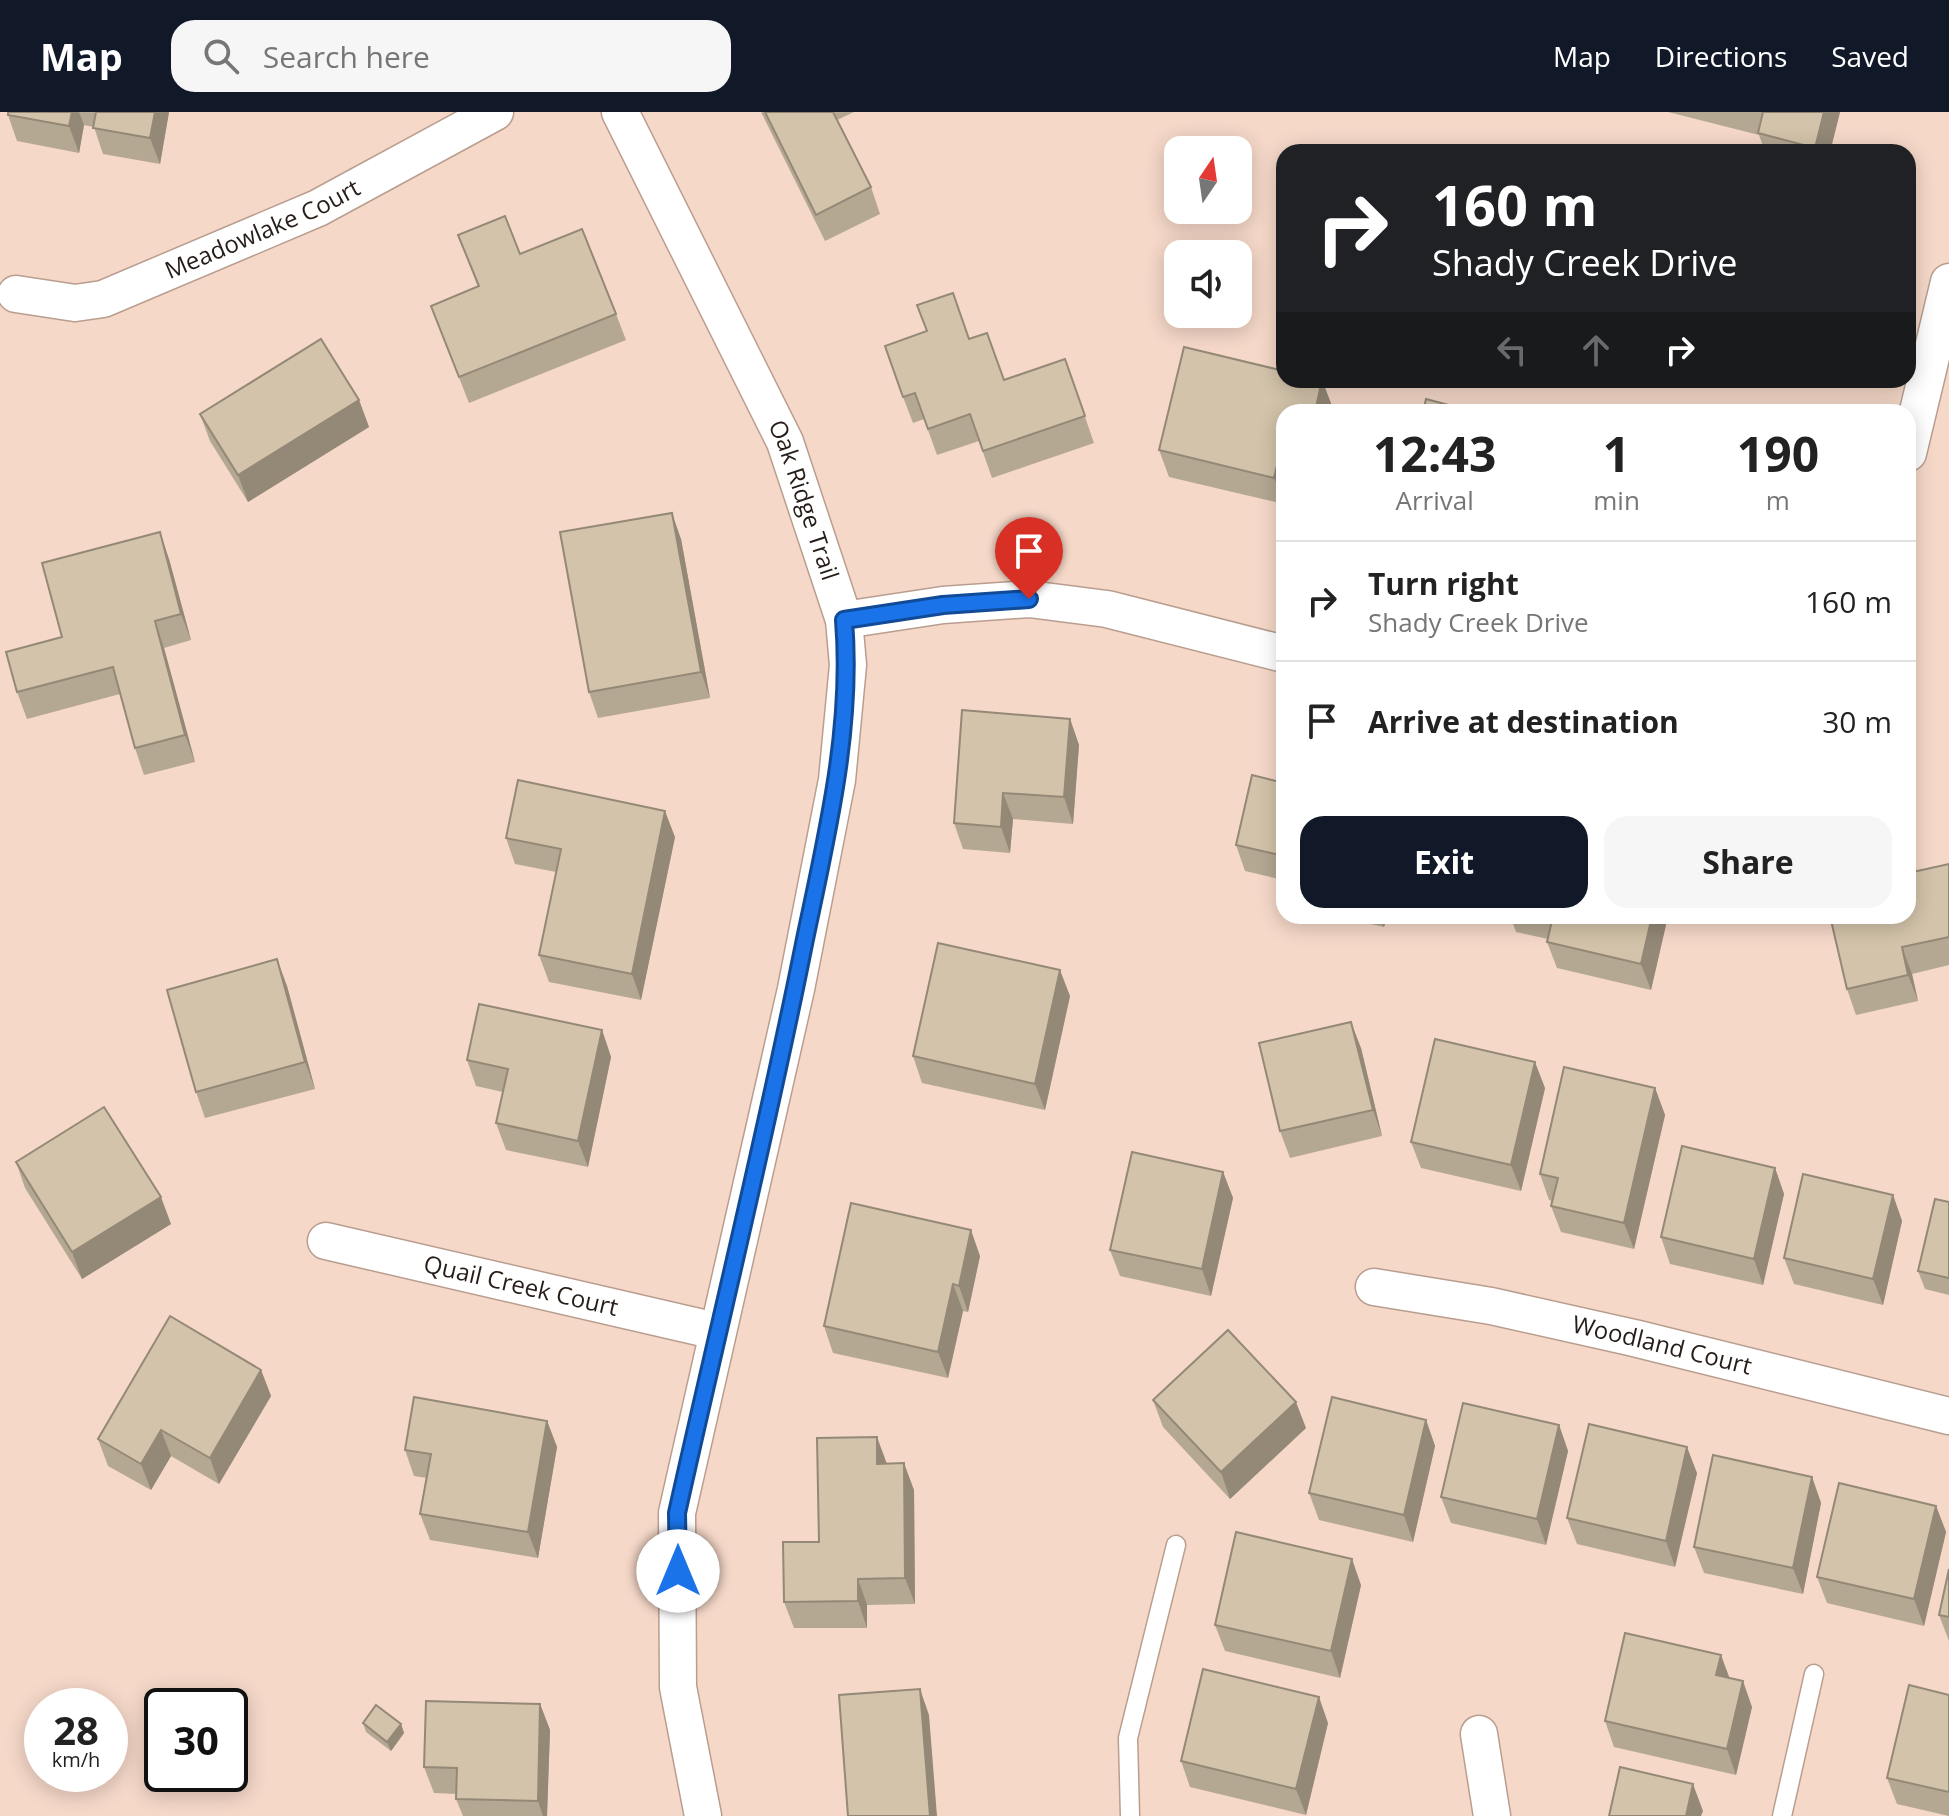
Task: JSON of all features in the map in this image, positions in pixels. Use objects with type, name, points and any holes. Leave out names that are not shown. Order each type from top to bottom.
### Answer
[{"type":"street","name":"Meadowlake Court","points":[[16,294],[75,303],[103,299],[318,208],[495,112]]},
{"type":"street","name":"Oak Ridge Trail","points":[[620,112],[785,442],[844,620],[848,665],[837,780],[796,989],[677,1513],[678,1687],[703,1816]]},
{"type":"street","points":[[1916,420],[1949,282]]},
{"type":"street","points":[[844,620],[943,605],[1029,599],[1107,609],[1276,652]]},
{"type":"street","name":"Quail Creek Court","points":[[326,1241],[716,1331]]},
{"type":"street","name":"Woodland Court","points":[[1374,1287],[1491,1306],[1563,1322],[1949,1416]]},
{"type":"street","points":[[1479,1734],[1492,1816]]},
{"type":"lane","points":[[1130,1816],[1128,1738],[1176,1545]]},
{"type":"lane","points":[[1782,1816],[1814,1674]]},
{"type":"building","points":[[8,112],[72,112],[69,126],[8,115]]},
{"type":"building","points":[[96,112],[155,112],[150,138],[93,128]]},
{"type":"building","points":[[765,112],[833,112],[871,187],[816,215]]},
{"type":"building","points":[[1763,112],[1824,112],[1816,144],[1800,144],[1758,133]]},
{"type":"building","points":[[505,216],[520,254],[582,229],[616,314],[459,377],[431,306],[479,286],[458,235]]},
{"type":"building","points":[[953,293],[969,339],[987,333],[1004,380],[1065,359],[1085,416],[983,451],[970,414],[928,429],[915,393],[903,397],[885,346],[927,331],[917,305]]},
{"type":"building","points":[[321,339],[359,400],[238,475],[200,414]]},
{"type":"building","points":[[1184,347],[1276,369],[1276,388],[1320,388],[1317,404],[1276,404],[1274,478],[1159,450]]},
{"type":"building","points":[[1426,399],[1445,404],[1425,404]]},
{"type":"building","points":[[672,513],[701,672],[589,692],[560,532]]},
{"type":"building","points":[[160,532],[181,614],[155,621],[185,735],[135,748],[113,667],[17,692],[6,652],[62,637],[42,563]]},
{"type":"building","points":[[962,710],[1070,719],[1064,797],[1003,793],[1001,827],[954,823]]},
{"type":"building","points":[[1252,775],[1276,781],[1276,854],[1236,845]]},
{"type":"building","points":[[518,780],[665,811],[632,974],[539,955],[561,849],[506,838]]},
{"type":"building","points":[[1949,864],[1949,937],[1902,947],[1908,975],[1847,989],[1832,924],[1916,924],[1916,871]]},
{"type":"building","points":[[1551,924],[1650,924],[1641,964],[1547,942]]},
{"type":"building","points":[[938,943],[1060,970],[1035,1084],[913,1056]]},
{"type":"building","points":[[277,959],[305,1062],[196,1092],[167,990]]},
{"type":"building","points":[[479,1004],[602,1030],[578,1141],[496,1123],[508,1069],[467,1060]]},
{"type":"building","points":[[1351,1022],[1373,1110],[1280,1131],[1259,1043]]},
{"type":"building","points":[[1435,1039],[1535,1062],[1511,1165],[1411,1142]]},
{"type":"building","points":[[1564,1067],[1655,1088],[1624,1223],[1551,1206],[1558,1178],[1540,1174]]},
{"type":"building","points":[[104,1107],[161,1197],[72,1252],[16,1162]]},
{"type":"building","points":[[1682,1146],[1775,1168],[1754,1259],[1661,1237]]},
{"type":"building","points":[[1132,1152],[1223,1172],[1202,1269],[1110,1250]]},
{"type":"building","points":[[1803,1174],[1893,1195],[1873,1279],[1784,1258]]},
{"type":"building","points":[[1935,1199],[1949,1202],[1949,1278],[1918,1271]]},
{"type":"building","points":[[851,1203],[971,1230],[959,1286],[953,1284],[938,1352],[824,1326]]},
{"type":"building","points":[[170,1316],[261,1370],[210,1458],[161,1430],[141,1464],[98,1439]]},
{"type":"building","points":[[1228,1330],[1296,1402],[1221,1472],[1153,1400]]},
{"type":"building","points":[[414,1397],[547,1421],[528,1532],[420,1514],[431,1454],[405,1450]]},
{"type":"building","points":[[1332,1397],[1426,1420],[1404,1515],[1309,1493]]},
{"type":"building","points":[[1463,1403],[1559,1425],[1537,1519],[1441,1497]]},
{"type":"building","points":[[1589,1424],[1687,1447],[1666,1541],[1567,1518]]},
{"type":"building","points":[[877,1437],[877,1464],[904,1463],[905,1578],[858,1579],[858,1601],[784,1602],[783,1542],[819,1542],[817,1438]]},
{"type":"building","points":[[1713,1455],[1812,1477],[1793,1568],[1694,1547]]},
{"type":"building","points":[[1839,1483],[1936,1506],[1914,1599],[1817,1577]]},
{"type":"building","points":[[1236,1532],[1352,1559],[1331,1651],[1215,1625]]},
{"type":"building","points":[[1949,1569],[1949,1617],[1939,1615]]},
{"type":"building","points":[[1625,1633],[1721,1655],[1716,1675],[1743,1681],[1727,1749],[1605,1721]]},
{"type":"building","points":[[1203,1669],[1319,1697],[1296,1789],[1181,1761]]},
{"type":"building","points":[[1909,1685],[1949,1695],[1949,1792],[1887,1778]]},
{"type":"building","points":[[920,1689],[930,1816],[848,1816],[839,1695]]},
{"type":"building","points":[[426,1701],[540,1704],[538,1801],[456,1799],[457,1768],[424,1767]]},
{"type":"building","points":[[376,1705],[401,1724],[387,1742],[363,1723]]},
{"type":"building","points":[[1620,1767],[1693,1784],[1686,1816],[1609,1816]]},
{"type":"route","points":[[678,1571],[677,1513],[796,989],[837,780],[848,665],[844,620],[943,605],[1029,599]]}]
